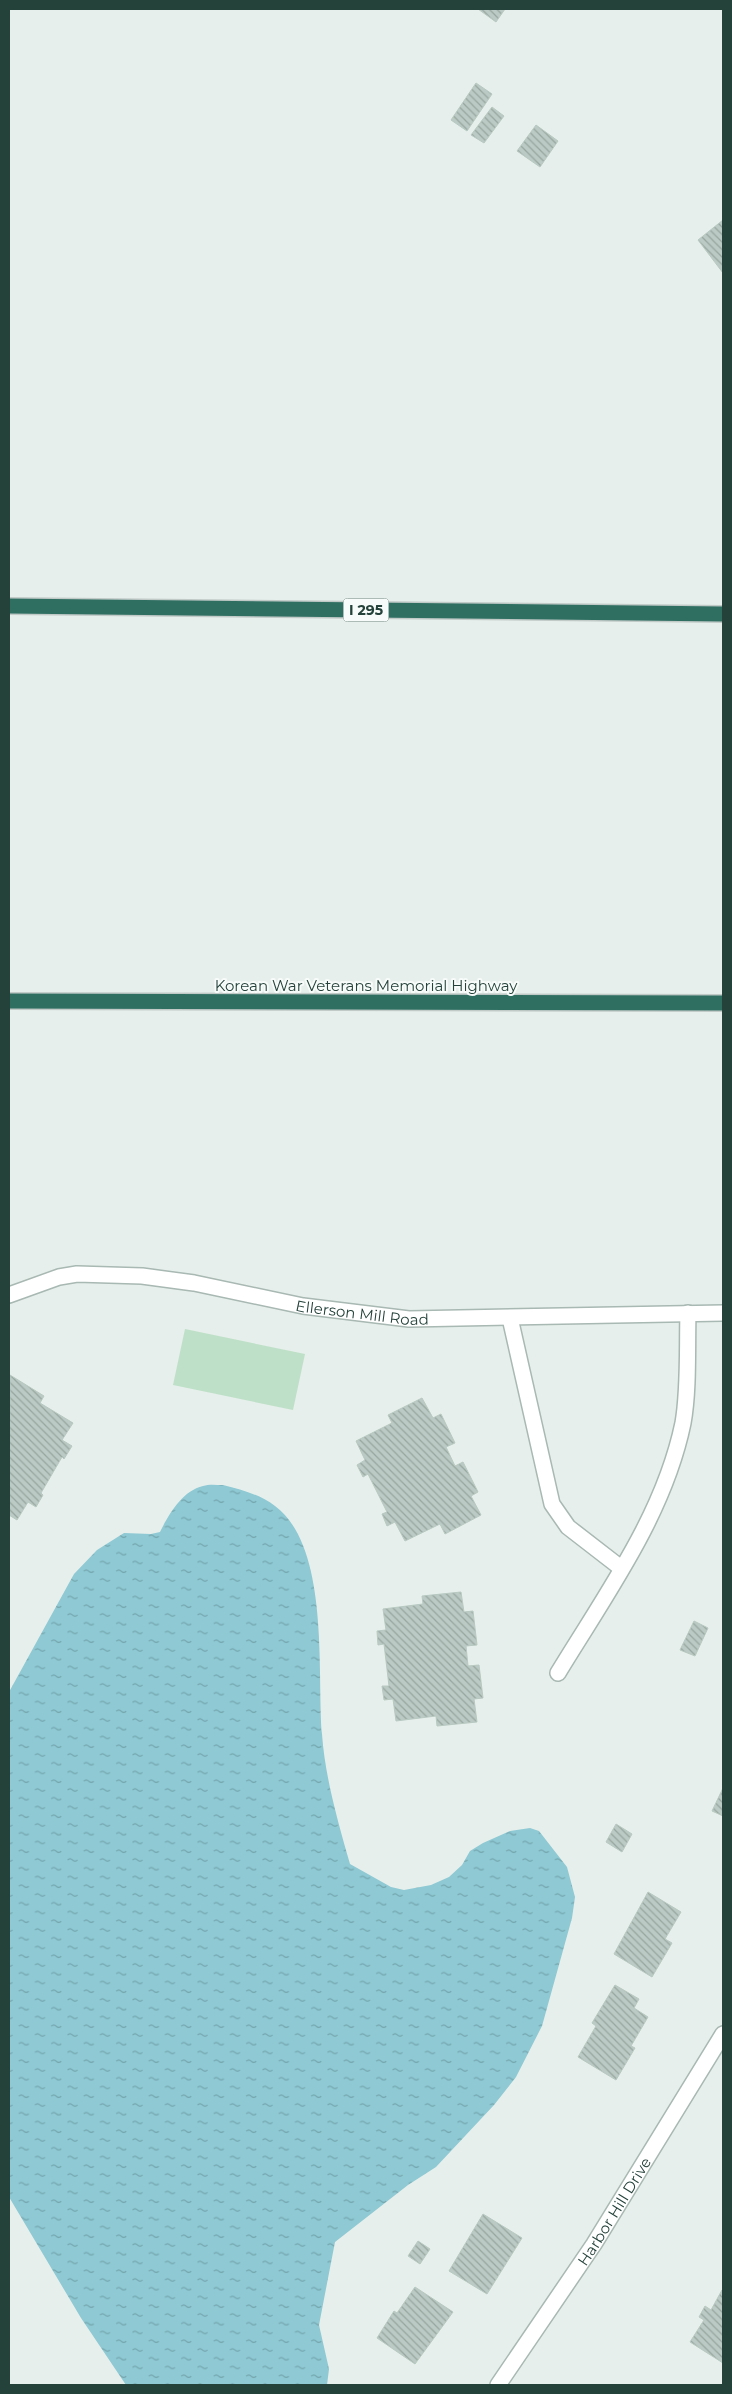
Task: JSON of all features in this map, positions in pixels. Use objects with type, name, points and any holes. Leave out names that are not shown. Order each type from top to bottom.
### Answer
[{"type":"highway","name":"I 295","points":[[9,606],[723,614]]},
{"type":"highway","name":"Korean War Veterans Memorial Highway","points":[[9,1001],[723,1003]]},
{"type":"street","name":"Ellerson Mill Road","points":[[9,1295],[59,1277],[77,1274],[142,1276],[194,1284],[303,1306],[399,1318],[510,1318],[723,1313]]},
{"type":"street","points":[[558,1673],[622,1568],[655,1509],[671,1468],[683,1422],[688,1313]]},
{"type":"street","points":[[510,1318],[552,1504],[568,1527],[622,1568]]},
{"type":"street","name":"Harbor Hill Drive","points":[[498,2385],[594,2244],[723,2034]]},
{"type":"green space","points":[[185,1329],[305,1354],[293,1410],[173,1385]]},
{"type":"water","points":[[205,1485],[223,1485],[257,1495],[275,1506],[293,1525],[305,1550],[313,1580],[317,1612],[322,1734],[326,1767],[350,1864],[391,1887],[404,1890],[431,1885],[449,1877],[462,1865],[470,1851],[483,1843],[510,1831],[530,1828],[539,1831],[567,1867],[575,1897],[572,1918],[542,2026],[516,2077],[494,2105],[436,2167],[408,2185],[335,2242],[319,2325],[329,2369],[327,2385],[126,2385],[81,2318],[9,2197],[9,1692],[74,1574],[97,1550],[124,1533],[151,1534],[160,1532],[177,1504],[189,1493]]},
{"type":"building","points":[[478,9],[505,9],[496,22]]},
{"type":"building","points":[[476,83],[492,94],[467,131],[451,120]]},
{"type":"building","points":[[492,107],[504,116],[484,143],[471,135]]},
{"type":"building","points":[[536,125],[558,141],[540,167],[517,151]]},
{"type":"building","points":[[723,220],[723,273],[698,240]]},
{"type":"building","points":[[10,1375],[44,1396],[40,1403],[73,1423],[62,1440],[72,1446],[64,1459],[62,1457],[41,1493],[43,1495],[36,1507],[28,1502],[17,1520],[9,1515]]},
{"type":"building","points":[[422,1398],[433,1418],[441,1414],[455,1443],[446,1447],[455,1466],[463,1462],[478,1492],[471,1496],[481,1515],[445,1534],[440,1524],[405,1541],[395,1522],[387,1526],[382,1514],[387,1512],[368,1474],[363,1477],[357,1465],[365,1460],[356,1441],[392,1423],[388,1415]]},
{"type":"building","points":[[461,1592],[464,1612],[473,1611],[477,1645],[466,1646],[468,1666],[479,1665],[483,1698],[474,1699],[477,1722],[437,1726],[436,1716],[396,1721],[393,1699],[384,1700],[382,1686],[389,1686],[384,1644],[378,1645],[377,1631],[386,1630],[383,1609],[423,1604],[422,1596]]},
{"type":"building","points":[[694,1621],[708,1628],[695,1656],[680,1650]]},
{"type":"building","points":[[723,1788],[723,1816],[712,1811]]},
{"type":"building","points":[[616,1824],[632,1834],[622,1852],[606,1842]]},
{"type":"building","points":[[648,1892],[681,1912],[665,1939],[672,1943],[652,1977],[614,1954]]},
{"type":"building","points":[[615,1985],[639,1999],[634,2008],[648,2017],[631,2046],[635,2048],[616,2080],[578,2057],[596,2026],[592,2023]]},
{"type":"building","points":[[483,2214],[522,2238],[487,2294],[449,2271]]},
{"type":"building","points":[[418,2241],[430,2249],[420,2264],[408,2256]]},
{"type":"building","points":[[415,2287],[453,2312],[415,2364],[377,2338],[394,2311],[397,2313]]},
{"type":"building","points":[[722,2290],[723,2363],[690,2342],[704,2320],[699,2317],[705,2306],[711,2310]]}]
